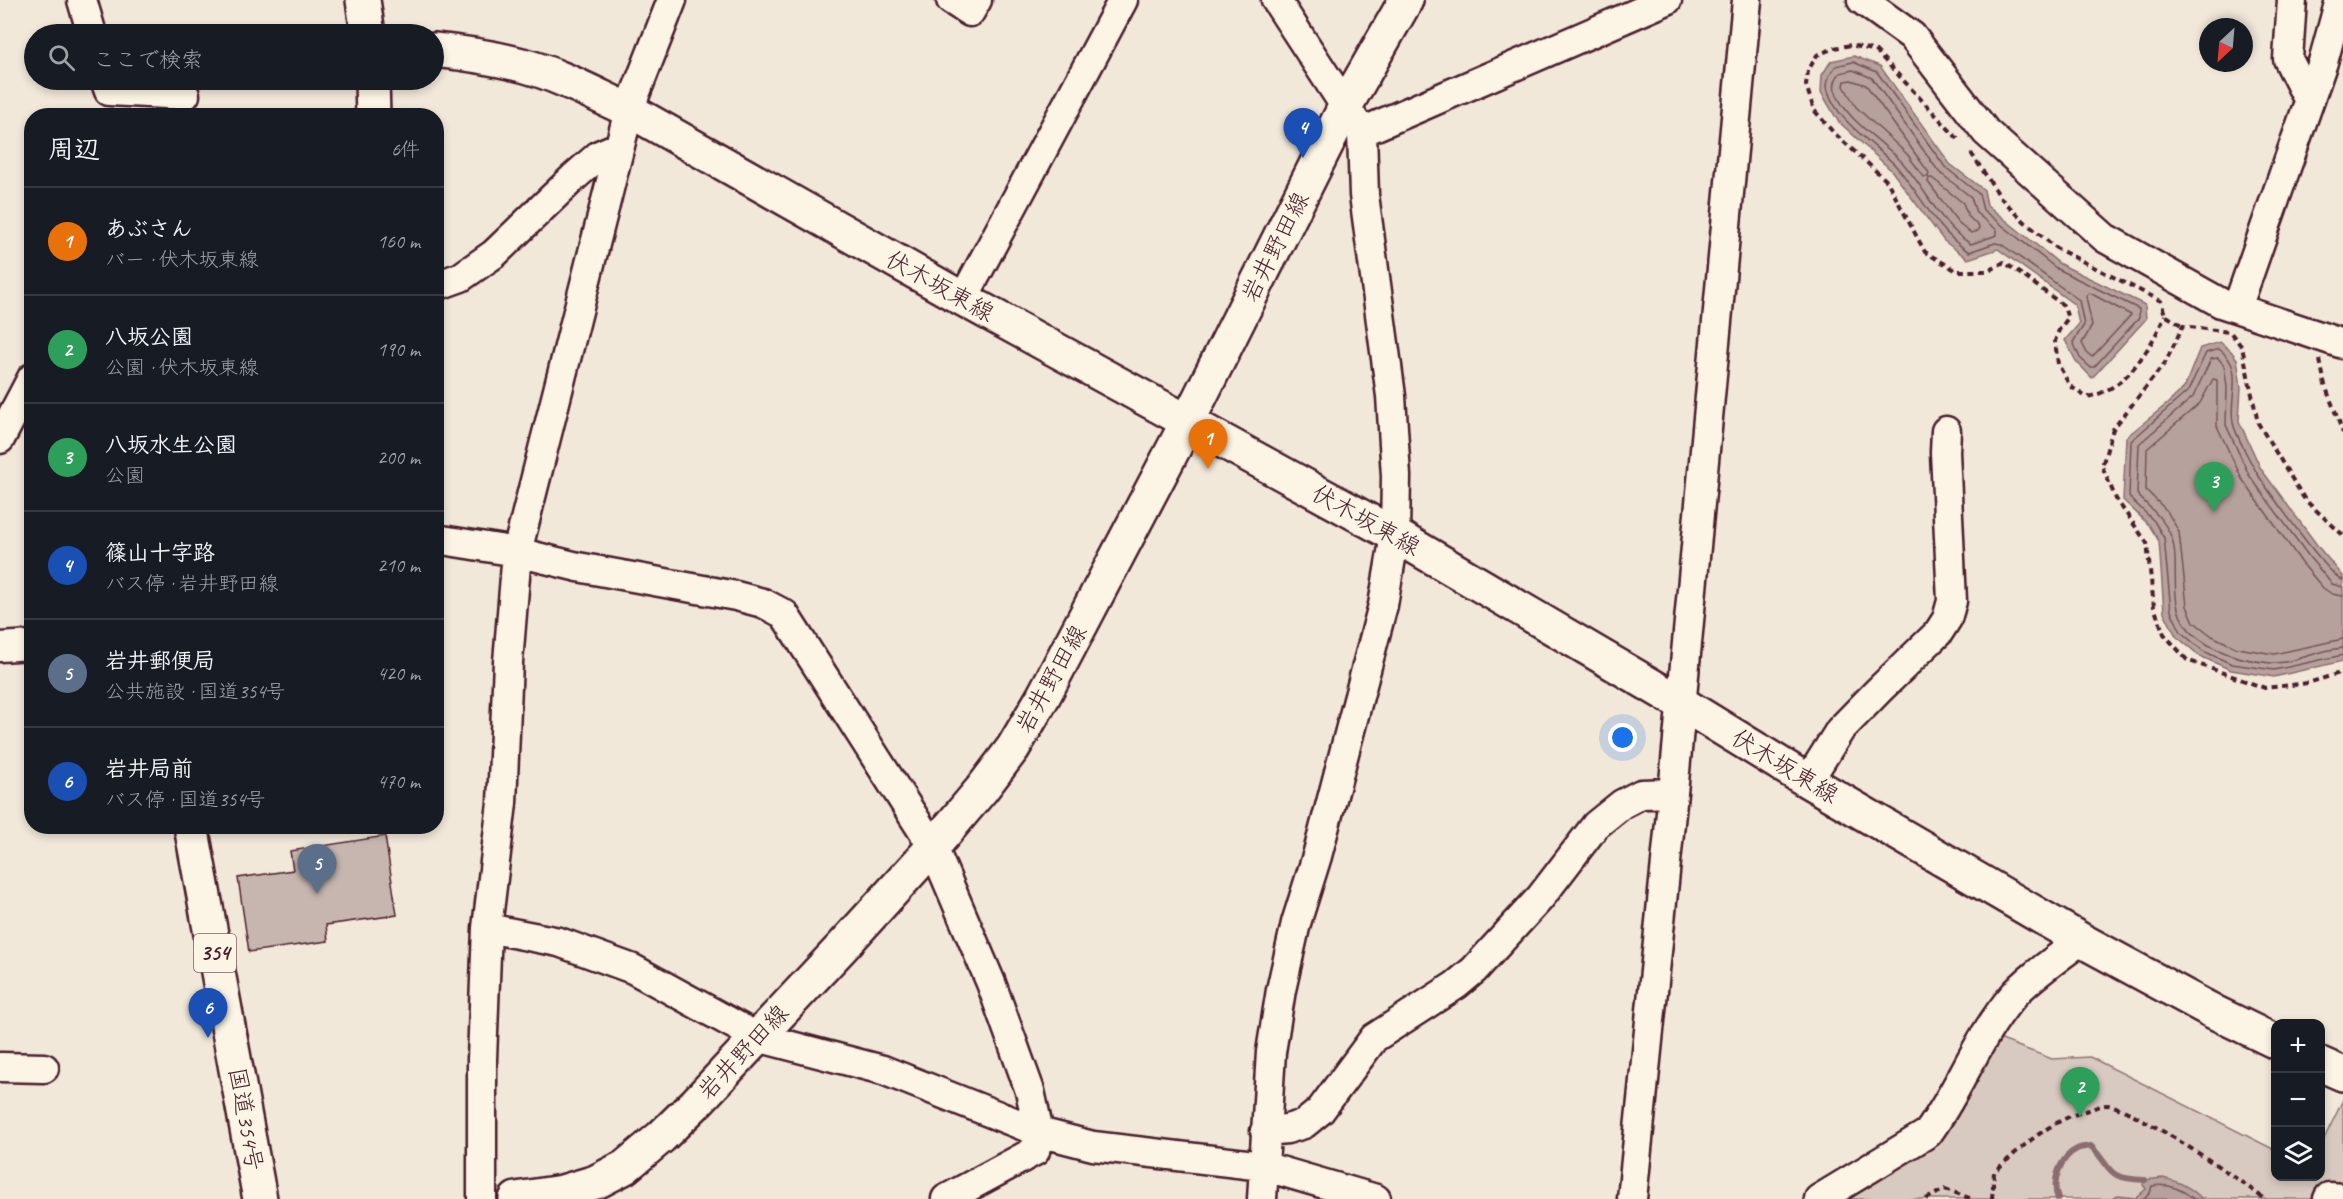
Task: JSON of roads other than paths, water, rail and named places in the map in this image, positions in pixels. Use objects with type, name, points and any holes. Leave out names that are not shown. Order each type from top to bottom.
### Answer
[{"type":"main road","points":[[363,0],[367,24]]},
{"type":"main road","name":"岩井野田線","points":[[516,1199],[562,1192],[599,1190],[660,1137],[757,1037],[933,847],[1013,748],[1354,118],[1406,0]]},
{"type":"main road","name":"伏木坂東線","points":[[444,51],[527,66],[629,110],[963,299],[1395,535],[1681,703],[1808,781],[2081,940],[2214,1012],[2271,1040]]},
{"type":"main road","points":[[372,90],[373,108]]},
{"type":"main road","name":"国道354号","points":[[192,834],[260,1199]]},
{"type":"main road","points":[[2325,1066],[2343,1074]]},
{"type":"street","points":[[82,0],[89,24]]},
{"type":"street","points":[[482,1199],[482,1059],[487,928],[502,803],[508,662],[517,552],[629,110],[672,0]]},
{"type":"street","points":[[951,0],[970,12],[977,0]]},
{"type":"street","points":[[963,299],[1123,0]]},
{"type":"street","points":[[1262,1199],[1271,1052],[1281,990],[1296,923],[1317,856],[1383,605],[1395,535],[1396,476],[1390,396],[1354,118],[1276,0]]},
{"type":"street","points":[[1354,118],[1667,0]]},
{"type":"street","points":[[1632,1199],[1673,794],[1747,0]]},
{"type":"street","points":[[1863,0],[1912,36],[1986,132],[2105,238],[2221,303],[2343,344]]},
{"type":"street","points":[[2292,0],[2288,59],[2309,101]]},
{"type":"street","points":[[2236,308],[2326,53],[2340,0]]},
{"type":"street","points":[[109,90],[184,97]]},
{"type":"street","points":[[444,283],[461,277],[494,254],[598,155],[620,146]]},
{"type":"street","points":[[0,439],[24,393]]},
{"type":"street","points":[[1808,781],[1840,730],[1938,633],[1947,619],[1952,601],[1946,431]]},
{"type":"street","points":[[444,540],[517,552],[578,567],[736,596],[763,603],[784,614],[933,847],[991,983],[1030,1091],[1039,1132],[1035,1151],[946,1199]]},
{"type":"street","points":[[0,647],[24,646]]},
{"type":"street","points":[[1265,1131],[1287,1129],[1304,1124],[1320,1111],[1374,1038],[1456,985],[1474,970],[1540,898],[1596,825],[1622,804],[1641,794],[1673,794]]},
{"type":"street","points":[[487,928],[560,942],[633,969],[757,1037],[883,1071],[1039,1132],[1093,1146],[1263,1166],[1376,1199]]},
{"type":"street","points":[[1818,1199],[1928,1132],[1940,1116],[1995,1019],[2014,994],[2081,940]]},
{"type":"street","points":[[0,1067],[44,1068]]},
{"type":"street","points":[[2328,1199],[2329,1197],[2343,1198]]},
{"type":"water","points":[[1854,56],[1880,66],[1950,164],[1984,190],[1987,205],[2060,264],[2145,305],[2146,319],[2092,378],[2076,361],[2065,340],[2079,324],[2075,305],[1998,249],[1968,259],[1944,241],[1891,170],[1838,121],[1821,92],[1822,75],[1831,61]]},
{"type":"water","points":[[2220,342],[2237,359],[2241,387],[2239,421],[2261,469],[2320,549],[2343,576],[2343,661],[2274,677],[2231,670],[2200,656],[2176,636],[2164,612],[2159,541],[2149,525],[2123,500],[2126,437],[2184,388],[2200,348]]},
{"type":"water","points":[[2163,1178],[2184,1185],[2202,1199],[2112,1199],[2118,1196],[2136,1198],[2146,1189],[2143,1185],[2145,1180]]},
{"type":"waterway","points":[[2058,1199],[2056,1192],[2058,1171],[2066,1158],[2080,1148],[2091,1146],[2116,1175],[2145,1180]]},
{"type":"place","name":"篠山十字路","points":[[1303,158]]},
{"type":"place","name":"あぶさん","points":[[1208,469]]},
{"type":"place","name":"八坂水生公園","points":[[2214,512]]},
{"type":"place","name":"岩井郵便局","points":[[317,894]]},
{"type":"place","name":"岩井局前","points":[[208,1038]]},
{"type":"place","name":"八坂公園","points":[[2080,1117]]}]
